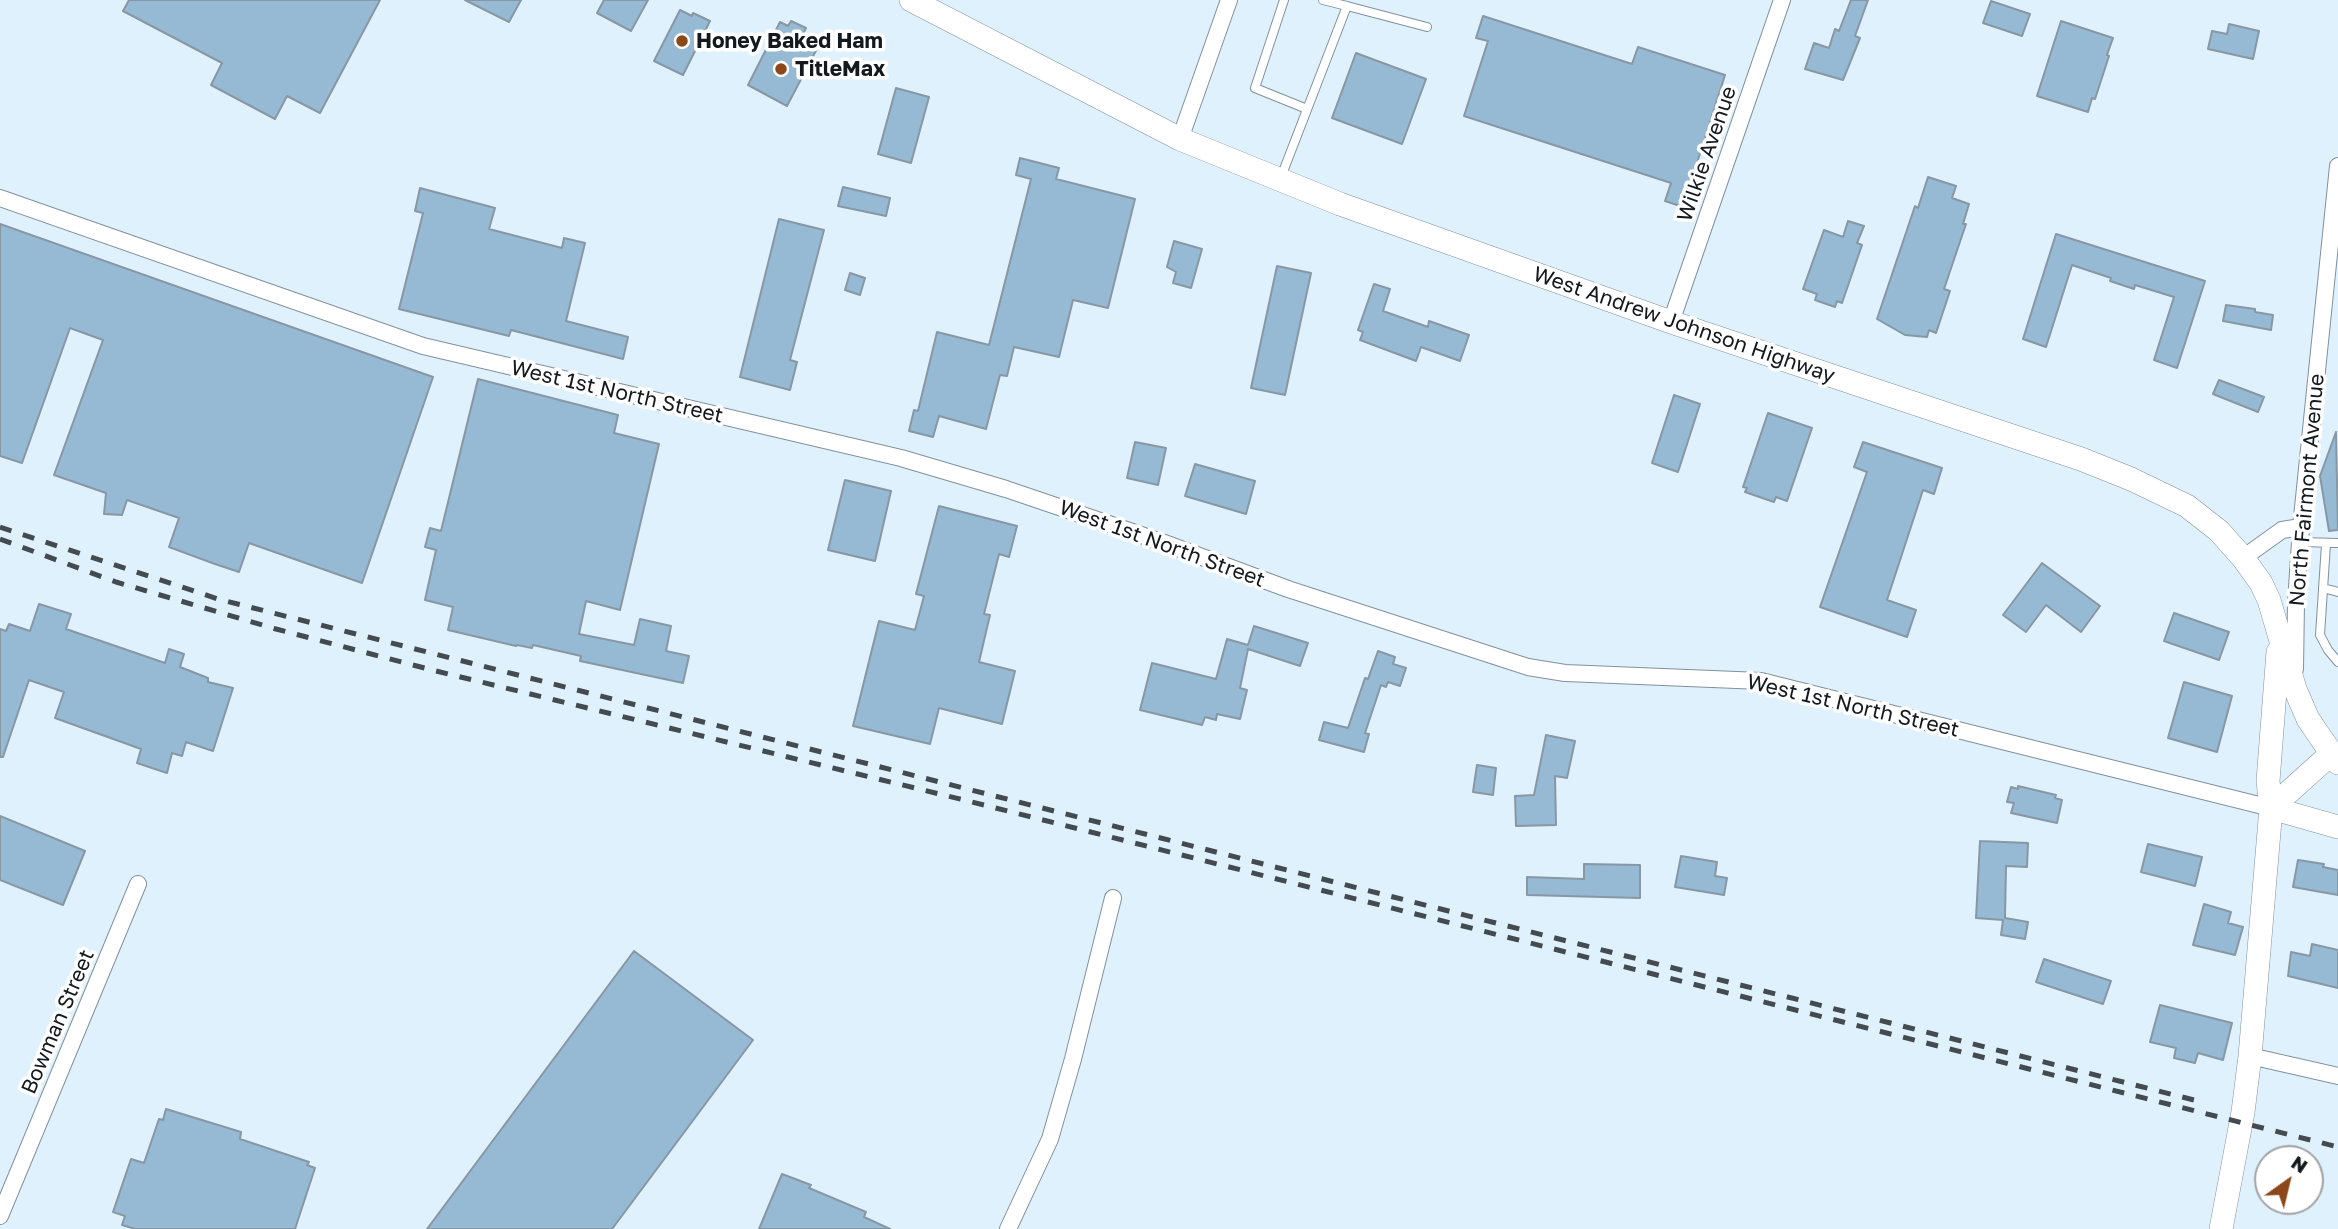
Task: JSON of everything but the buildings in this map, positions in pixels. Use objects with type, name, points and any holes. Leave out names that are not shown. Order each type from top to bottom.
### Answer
[{"type":"main road","name":"West Andrew Johnson Highway","points":[[911,0],[1180,139],[1340,204],[1671,321],[2081,459],[2132,479],[2187,506],[2219,531],[2244,558],[2261,583],[2269,600],[2295,689],[2308,719],[2334,759]]},
{"type":"main road","points":[[2221,1229],[2243,1112],[2250,1056],[2271,808],[2268,781],[2280,636]]},
{"type":"main road","points":[[2271,808],[2334,759]]},
{"type":"main road","name":"West 1st North Street","points":[[2271,808],[2338,827]]},
{"type":"street","points":[[1180,139],[1229,0]]},
{"type":"street","name":"Wilkie Avenue","points":[[1671,321],[1782,0]]},
{"type":"street","name":"North Fairmont Avenue","points":[[2295,689],[2296,602],[2301,534],[2331,316],[2338,166]]},
{"type":"street","name":"West 1st North Street","points":[[0,198],[423,346],[901,458],[1006,489],[1159,541],[1287,589],[1528,667],[1564,673],[1761,681],[2271,808]]},
{"type":"street","points":[[2244,558],[2283,530],[2301,534]]},
{"type":"street","name":"Bowman Street","points":[[0,1216],[138,884]]},
{"type":"street","points":[[1008,1229],[1050,1139],[1113,898]]},
{"type":"street","points":[[2250,1056],[2338,1076]]},
{"type":"lane","points":[[1284,0],[1255,88],[1307,108]]},
{"type":"lane","points":[[1323,0],[1427,27]]},
{"type":"lane","points":[[1280,180],[1347,6]]},
{"type":"lane","points":[[2301,534],[2326,544],[2338,543]]},
{"type":"lane","points":[[2326,544],[2320,635],[2338,662]]},
{"type":"lane","points":[[2323,588],[2338,592]]},
{"type":"railway","points":[[0,527],[218,599],[2194,1100]]},
{"type":"railway","points":[[0,539],[116,582],[276,629],[432,670],[964,800],[2338,1147]]},
{"type":"place","name":"Honey Baked Ham","points":[[682,41]]},
{"type":"place","name":"TitleMax","points":[[781,69]]}]
